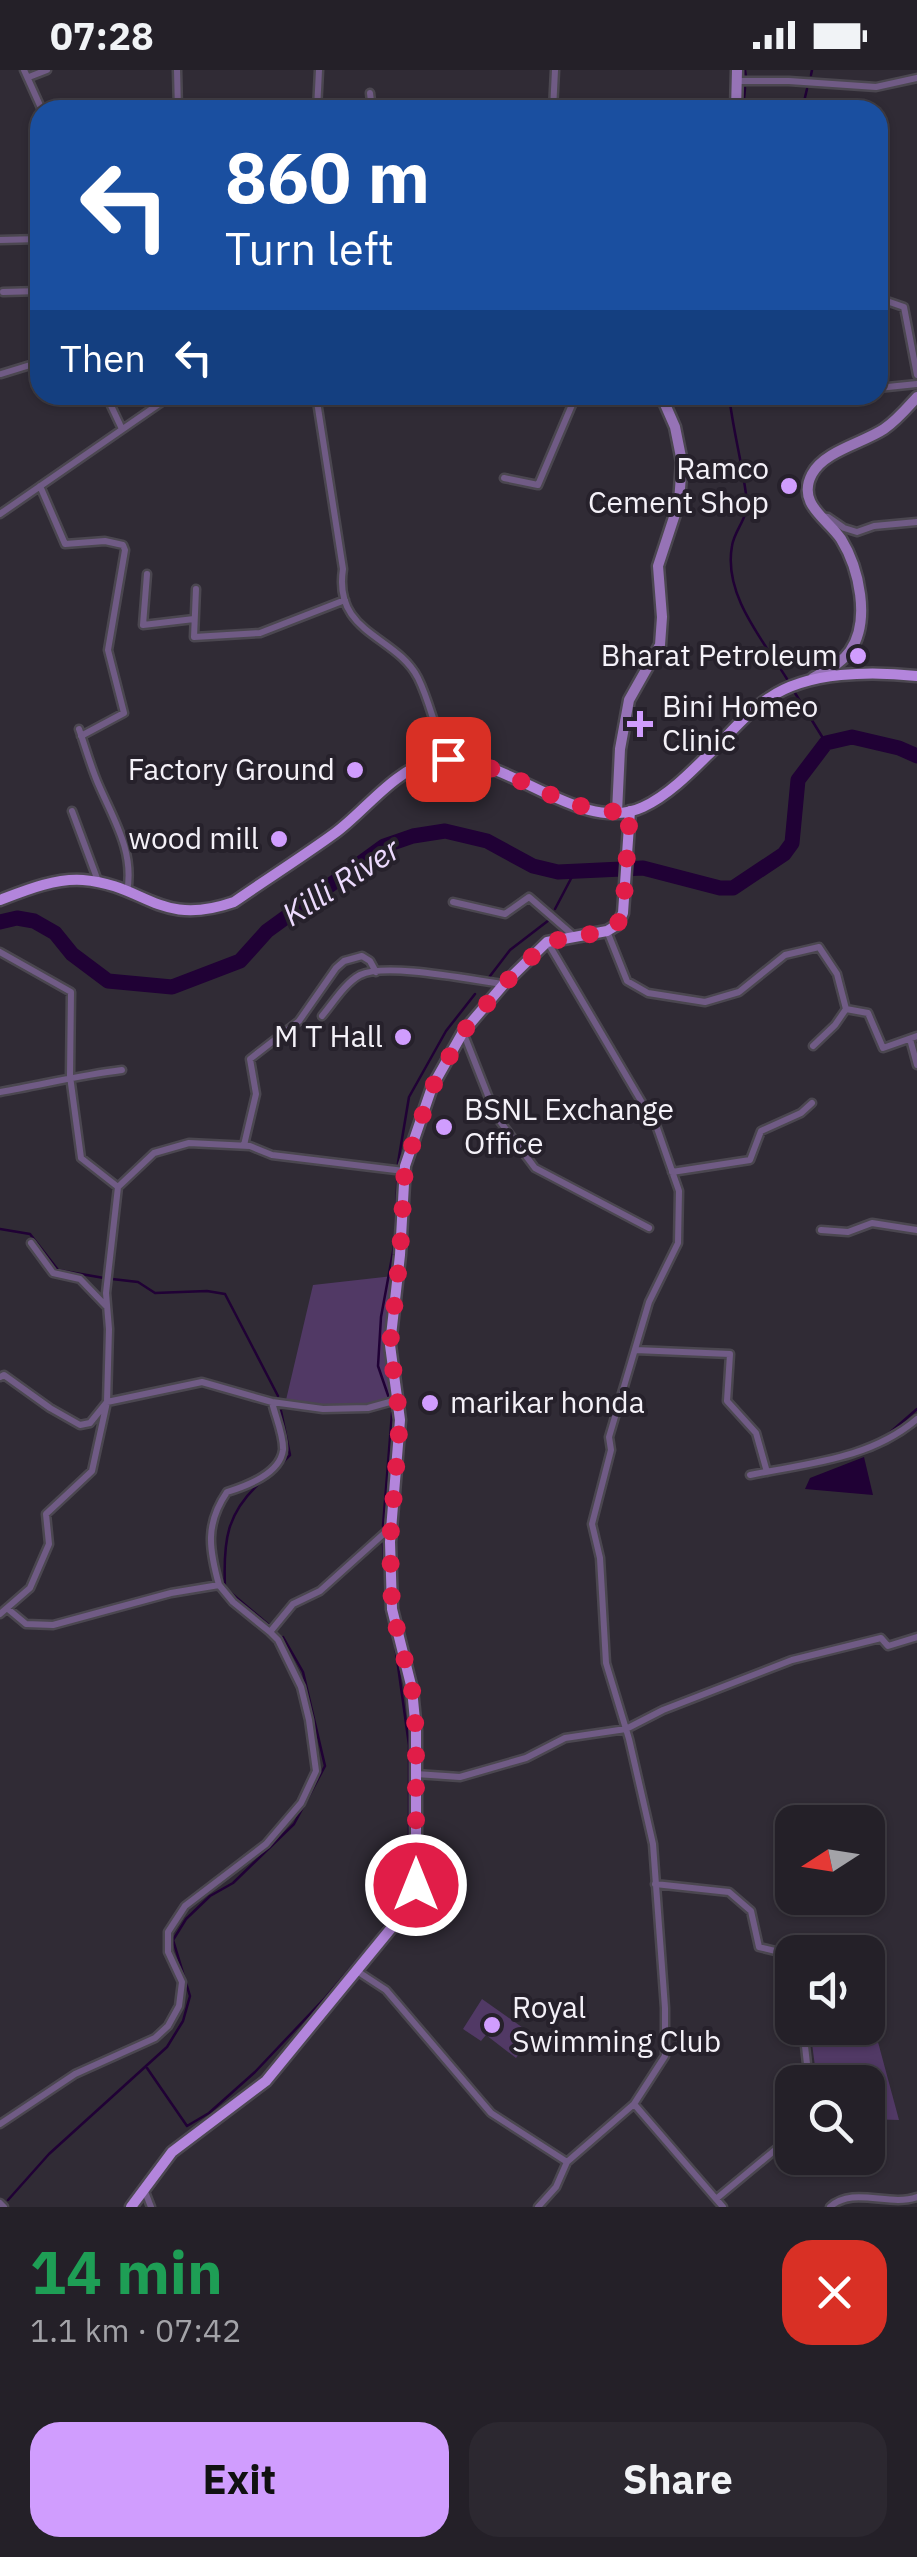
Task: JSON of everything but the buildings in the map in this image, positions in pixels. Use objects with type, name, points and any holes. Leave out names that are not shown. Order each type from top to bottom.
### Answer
[{"type":"main road","points":[[808,682],[848,655],[861,625],[859,595],[840,537],[812,508],[808,489],[812,474],[822,462],[882,431],[917,397]]},
{"type":"main road","points":[[617,812],[620,749],[629,700],[660,645],[658,566],[678,502],[682,462],[675,427],[665,405]]},
{"type":"main road","points":[[0,900],[64,880],[99,882],[180,912],[216,908],[234,902],[334,833],[411,770],[448,759],[485,765],[574,805],[630,811],[661,796],[763,702],[789,686],[863,675],[917,676]]},
{"type":"main road","points":[[131,2207],[172,2152],[266,2080],[411,1904],[416,1885],[412,1689],[392,1609],[390,1528],[400,1420],[390,1345],[405,1171],[432,1088],[463,1032],[504,984],[547,942],[607,931],[617,925],[623,913],[630,811]]},
{"type":"street","points":[[38,100],[27,74],[47,70]]},
{"type":"street","points":[[176,70],[178,100]]},
{"type":"street","points":[[318,100],[319,70]]},
{"type":"street","points":[[554,100],[556,70]]},
{"type":"street","points":[[737,76],[876,87],[917,78]]},
{"type":"street","points":[[370,93],[371,100]]},
{"type":"street","points":[[0,240],[30,239]]},
{"type":"street","points":[[3,292],[30,291]]},
{"type":"street","points":[[888,301],[904,307],[917,375]]},
{"type":"street","points":[[1,374],[30,365]]},
{"type":"street","points":[[888,387],[917,384]]},
{"type":"street","points":[[111,405],[122,430]]},
{"type":"street","points":[[0,514],[158,405]]},
{"type":"street","points":[[318,405],[345,600],[361,628],[416,674],[448,759]]},
{"type":"street","points":[[504,478],[538,485],[572,405]]},
{"type":"street","points":[[40,486],[65,544],[105,541],[123,545],[125,550],[108,650],[124,713],[121,718],[80,732],[94,775],[113,812],[131,873],[127,893]]},
{"type":"street","points":[[818,516],[828,516],[857,532],[874,526],[917,522]]},
{"type":"street","points":[[148,574],[143,625],[194,618]]},
{"type":"street","points":[[196,589],[194,636],[250,634],[345,600]]},
{"type":"street","points":[[72,811],[99,882]]},
{"type":"street","points":[[452,902],[505,914],[529,897],[576,937]]},
{"type":"street","points":[[607,931],[627,981],[648,993],[705,1002],[739,992],[785,955],[819,947],[837,974],[846,1009],[835,1026],[813,1046]]},
{"type":"street","points":[[538,2207],[556,2186],[567,2162],[634,2104],[665,2056],[653,1844],[606,1663],[600,1558],[592,1524],[611,1450],[609,1437],[649,1302],[678,1243],[679,1191],[657,1128],[547,942]]},
{"type":"street","points":[[0,952],[71,992],[70,1076],[82,1158],[118,1187]]},
{"type":"street","points":[[244,1146],[256,1094],[250,1060],[298,1021],[344,961],[362,956],[376,972]]},
{"type":"street","points":[[322,1016],[350,982],[376,972],[405,971],[504,984]]},
{"type":"street","points":[[846,1009],[868,1013],[884,1048],[914,1038],[917,1064]]},
{"type":"street","points":[[463,1032],[496,1116],[534,1168],[649,1228]]},
{"type":"street","points":[[0,1092],[70,1076],[122,1070]]},
{"type":"street","points":[[672,1172],[750,1160],[760,1131],[801,1113],[812,1102]]},
{"type":"street","points":[[219,1585],[171,1593],[53,1625],[26,1624],[4,1611],[30,1588],[49,1544],[46,1514],[92,1471],[107,1402],[106,1293],[118,1187],[154,1152],[189,1143],[244,1146],[272,1155],[405,1171]]},
{"type":"street","points":[[822,1230],[848,1232],[872,1223],[917,1230]]},
{"type":"street","points":[[31,1243],[53,1273],[80,1279],[108,1308]]},
{"type":"street","points":[[635,1350],[730,1354],[727,1400],[756,1433],[767,1472]]},
{"type":"street","points":[[0,1377],[4,1375],[80,1425],[90,1423],[107,1402],[202,1382],[272,1402],[323,1409],[368,1408],[398,1400]]},
{"type":"street","points":[[0,2124],[75,2074],[155,2038],[168,2026],[179,2006],[182,1982],[168,1952],[168,1932],[185,1906],[266,1844],[301,1803],[316,1771],[302,1687],[278,1640],[219,1585],[208,1540],[227,1492],[251,1484],[278,1462],[283,1450],[272,1402]]},
{"type":"street","points":[[750,1475],[859,1453],[899,1435],[917,1419]]},
{"type":"street","points":[[270,1632],[293,1604],[320,1590],[390,1528]]},
{"type":"street","points":[[416,1774],[460,1777],[526,1758],[565,1738],[626,1729],[663,1710],[792,1660],[881,1638],[888,1646],[917,1637]]},
{"type":"street","points":[[655,1884],[729,1892],[751,1911],[759,1947],[775,1951]]},
{"type":"street","points":[[357,1971],[386,1990],[490,2114],[567,2162]]},
{"type":"street","points":[[634,2104],[723,2207]]},
{"type":"street","points":[[716,2199],[775,2150]]},
{"type":"street","points":[[144,2189],[150,2207]]},
{"type":"street","points":[[830,2207],[841,2199],[896,2202],[917,2198]]},
{"type":"shaded area","points":[[393,1276],[388,1376],[398,1398],[358,1407],[286,1400],[313,1285]]},
{"type":"shaded area","points":[[864,1457],[873,1495],[805,1489],[810,1478]]},
{"type":"shaded area","name":"Royal Swimming Club","points":[[482,1999],[533,2035],[516,2058],[486,2035],[481,2041],[463,2029]]},
{"type":"shaded area","points":[[812,2045],[878,2045],[884,2065],[815,2065]]},
{"type":"shaded area","points":[[885,2069],[899,2120],[885,2120]]},
{"type":"waterway","points":[[745,70],[746,77]]},
{"type":"waterway","points":[[811,75],[812,70]]},
{"type":"waterway","points":[[744,100],[745,88]]},
{"type":"waterway","points":[[804,100],[807,89]]},
{"type":"waterway","points":[[731,405],[747,502],[732,546],[733,582],[747,616],[787,679]]},
{"type":"waterway","points":[[795,693],[826,743]]},
{"type":"waterway","name":"Killi River","points":[[0,922],[17,918],[34,921],[55,933],[72,954],[108,981],[172,987],[240,961],[267,931],[384,846],[413,836],[445,831],[487,841],[533,866],[558,872],[643,868],[733,888],[784,854],[792,843],[798,780],[826,743],[852,737],[917,756]]},
{"type":"waterway","points":[[555,909],[575,871]]},
{"type":"waterway","points":[[487,980],[510,950],[549,920]]},
{"type":"waterway","points":[[389,1398],[378,1366],[381,1317],[395,1241],[398,1163],[409,1097],[446,1031],[475,994]]},
{"type":"waterway","points":[[0,1229],[30,1234],[58,1270],[104,1278]]},
{"type":"waterway","points":[[112,1279],[138,1282],[155,1293],[225,1294],[278,1396]]},
{"type":"waterway","points":[[886,1436],[917,1409]]},
{"type":"waterway","points":[[280,1465],[290,1455],[281,1411]]},
{"type":"waterway","points":[[383,1526],[392,1413]]},
{"type":"waterway","points":[[263,1480],[241,1504],[229,1528],[225,1588],[270,1626]]},
{"type":"waterway","points":[[383,1544],[387,1600]]},
{"type":"waterway","points":[[8,2200],[49,2154],[167,2047],[183,2021],[190,1996],[173,1940],[186,1919],[210,1896],[233,1883],[294,1824],[325,1766],[303,1672],[283,1637]]},
{"type":"waterway","points":[[147,2068],[187,2126],[209,2113],[255,2072],[325,1998],[398,1905],[409,1856],[409,1745],[394,1637]]},
{"type":"place","name":"Ramco Cement Shop","points":[[789,486]]},
{"type":"place","name":"Bharat Petroleum","points":[[858,656]]},
{"type":"place","name":"Bini Homeo Clinic","points":[[640,724]]},
{"type":"place","name":"Factory Ground","points":[[355,770]]},
{"type":"place","name":"wood mill","points":[[279,839]]},
{"type":"place","name":"M T Hall","points":[[403,1037]]},
{"type":"place","name":"BSNL Exchange Office","points":[[444,1127]]},
{"type":"place","name":"marikar honda","points":[[430,1403]]},
{"type":"place","name":"Royal Swimming Club","points":[[492,2025]]},
{"type":"route","points":[[416,1885],[416,1732],[412,1689],[392,1609],[390,1542],[400,1420],[390,1345],[405,1166],[432,1088],[463,1032],[504,984],[547,942],[607,931],[617,925],[623,913],[630,811],[574,805],[485,765],[448,759]]}]
